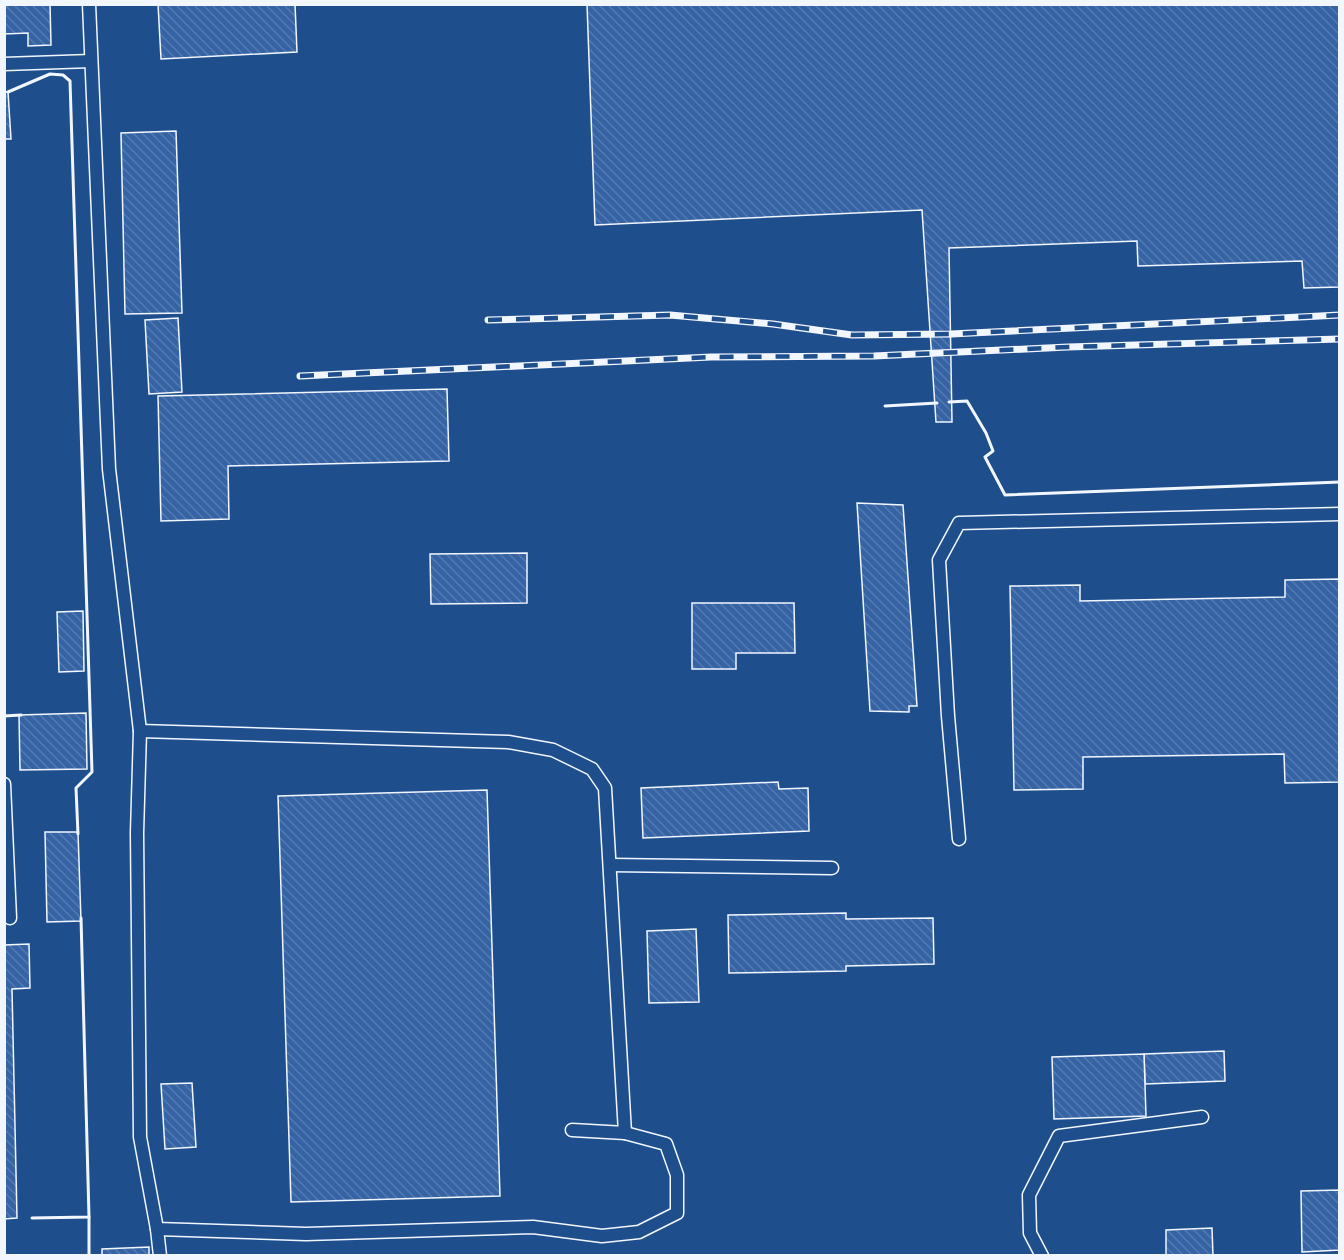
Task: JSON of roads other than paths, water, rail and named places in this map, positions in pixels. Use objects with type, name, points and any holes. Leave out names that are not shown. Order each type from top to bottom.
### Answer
[{"type":"lane","points":[[89,4],[109,469],[140,731],[137,833],[140,1137],[160,1256]]},
{"type":"lane","points":[[4,64],[91,61]]},
{"type":"lane","points":[[959,839],[948,716],[939,560],[959,522],[1340,513]]},
{"type":"lane","points":[[140,731],[508,741],[553,750],[592,768],[605,788],[625,1133]]},
{"type":"lane","points":[[4,784],[10,918]]},
{"type":"lane","points":[[610,865],[832,868]]},
{"type":"lane","points":[[1042,1256],[1030,1233],[1029,1195],[1059,1136],[1202,1117]]},
{"type":"lane","points":[[157,1229],[306,1234],[533,1227],[602,1236],[639,1232],[677,1213],[677,1175],[666,1144],[625,1133],[572,1130]]},
{"type":"railway","points":[[488,320],[670,315],[773,324],[852,335],[951,334],[1340,315]]},
{"type":"railway","points":[[300,376],[711,357],[874,356],[1068,347],[1340,339]]}]
